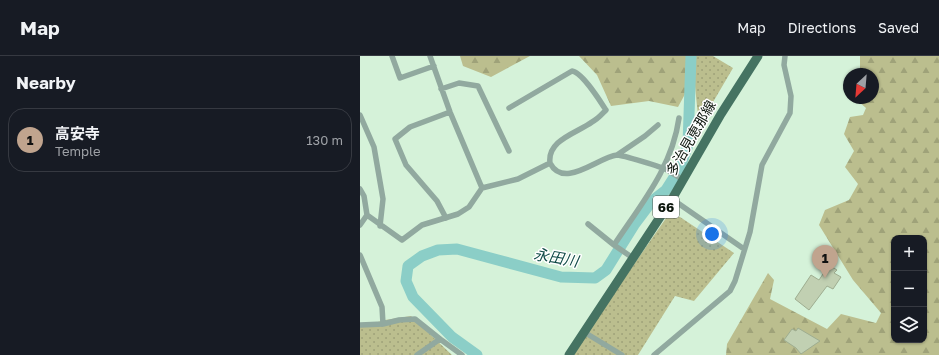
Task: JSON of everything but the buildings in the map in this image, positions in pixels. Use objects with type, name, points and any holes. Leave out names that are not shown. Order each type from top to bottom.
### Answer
[{"type":"main road","name":"多治見恵那線","points":[[569,355],[631,256],[672,199],[682,179],[758,56]]},
{"type":"street","points":[[392,56],[400,78],[434,66]]},
{"type":"street","points":[[430,56],[450,112],[482,188]]},
{"type":"street","points":[[654,355],[732,287],[744,249],[759,191],[762,165],[790,113],[791,96],[785,72],[785,56]]},
{"type":"street","points":[[509,108],[572,71],[576,71],[580,75],[606,110],[593,122],[559,142],[552,150],[549,157],[552,167],[558,171],[573,173],[617,155],[646,136],[658,125]]},
{"type":"street","points":[[441,89],[459,83],[478,86],[509,151]]},
{"type":"street","points":[[446,218],[438,201],[406,165],[395,139],[410,127],[450,112]]},
{"type":"street","points":[[360,116],[374,147],[383,199],[380,226]]},
{"type":"street","points":[[615,246],[666,169],[677,135],[679,118]]},
{"type":"street","points":[[617,155],[666,169],[682,179]]},
{"type":"street","points":[[360,189],[364,196],[367,215],[380,226],[402,240],[422,225],[458,214],[469,207],[482,188],[518,178],[550,163]]},
{"type":"street","points":[[672,199],[744,249]]},
{"type":"street","points":[[360,225],[367,215]]},
{"type":"street","points":[[588,224],[615,246],[631,256]]},
{"type":"street","points":[[360,255],[363,267],[382,307],[384,324]]},
{"type":"street","points":[[360,325],[384,324],[400,320],[415,319],[462,355]]},
{"type":"street","points":[[584,332],[622,355]]},
{"type":"street","points":[[417,355],[440,339]]},
{"type":"green space","points":[[460,56],[530,56],[491,77],[463,66]]},
{"type":"green space","points":[[579,56],[693,56],[691,83],[678,107],[649,101],[611,106],[597,75]]},
{"type":"green space","points":[[692,56],[713,56],[733,68],[699,126]]},
{"type":"green space","points":[[860,56],[939,56],[939,355],[726,355],[727,344],[768,273],[774,280],[770,299],[827,329],[841,314],[876,323],[881,313],[853,280],[819,225],[825,210],[849,200],[858,184],[845,167],[854,151],[844,134],[850,117],[863,115],[866,108],[861,104],[879,104],[879,68],[860,68]]},
{"type":"green space","points":[[671,211],[734,253],[694,301],[675,296],[638,355],[574,355],[596,319]]},
{"type":"green space","points":[[411,316],[452,355],[360,355],[360,327],[385,320]]},
{"type":"waterway","name":"永田川","points":[[477,355],[452,337],[413,297],[406,281],[408,266],[422,256],[438,250],[457,249],[561,277],[595,278],[606,270],[634,225],[652,201],[666,190],[680,168],[688,145],[691,56]]},
{"type":"place","name":"高安寺","points":[[825,278]]}]
